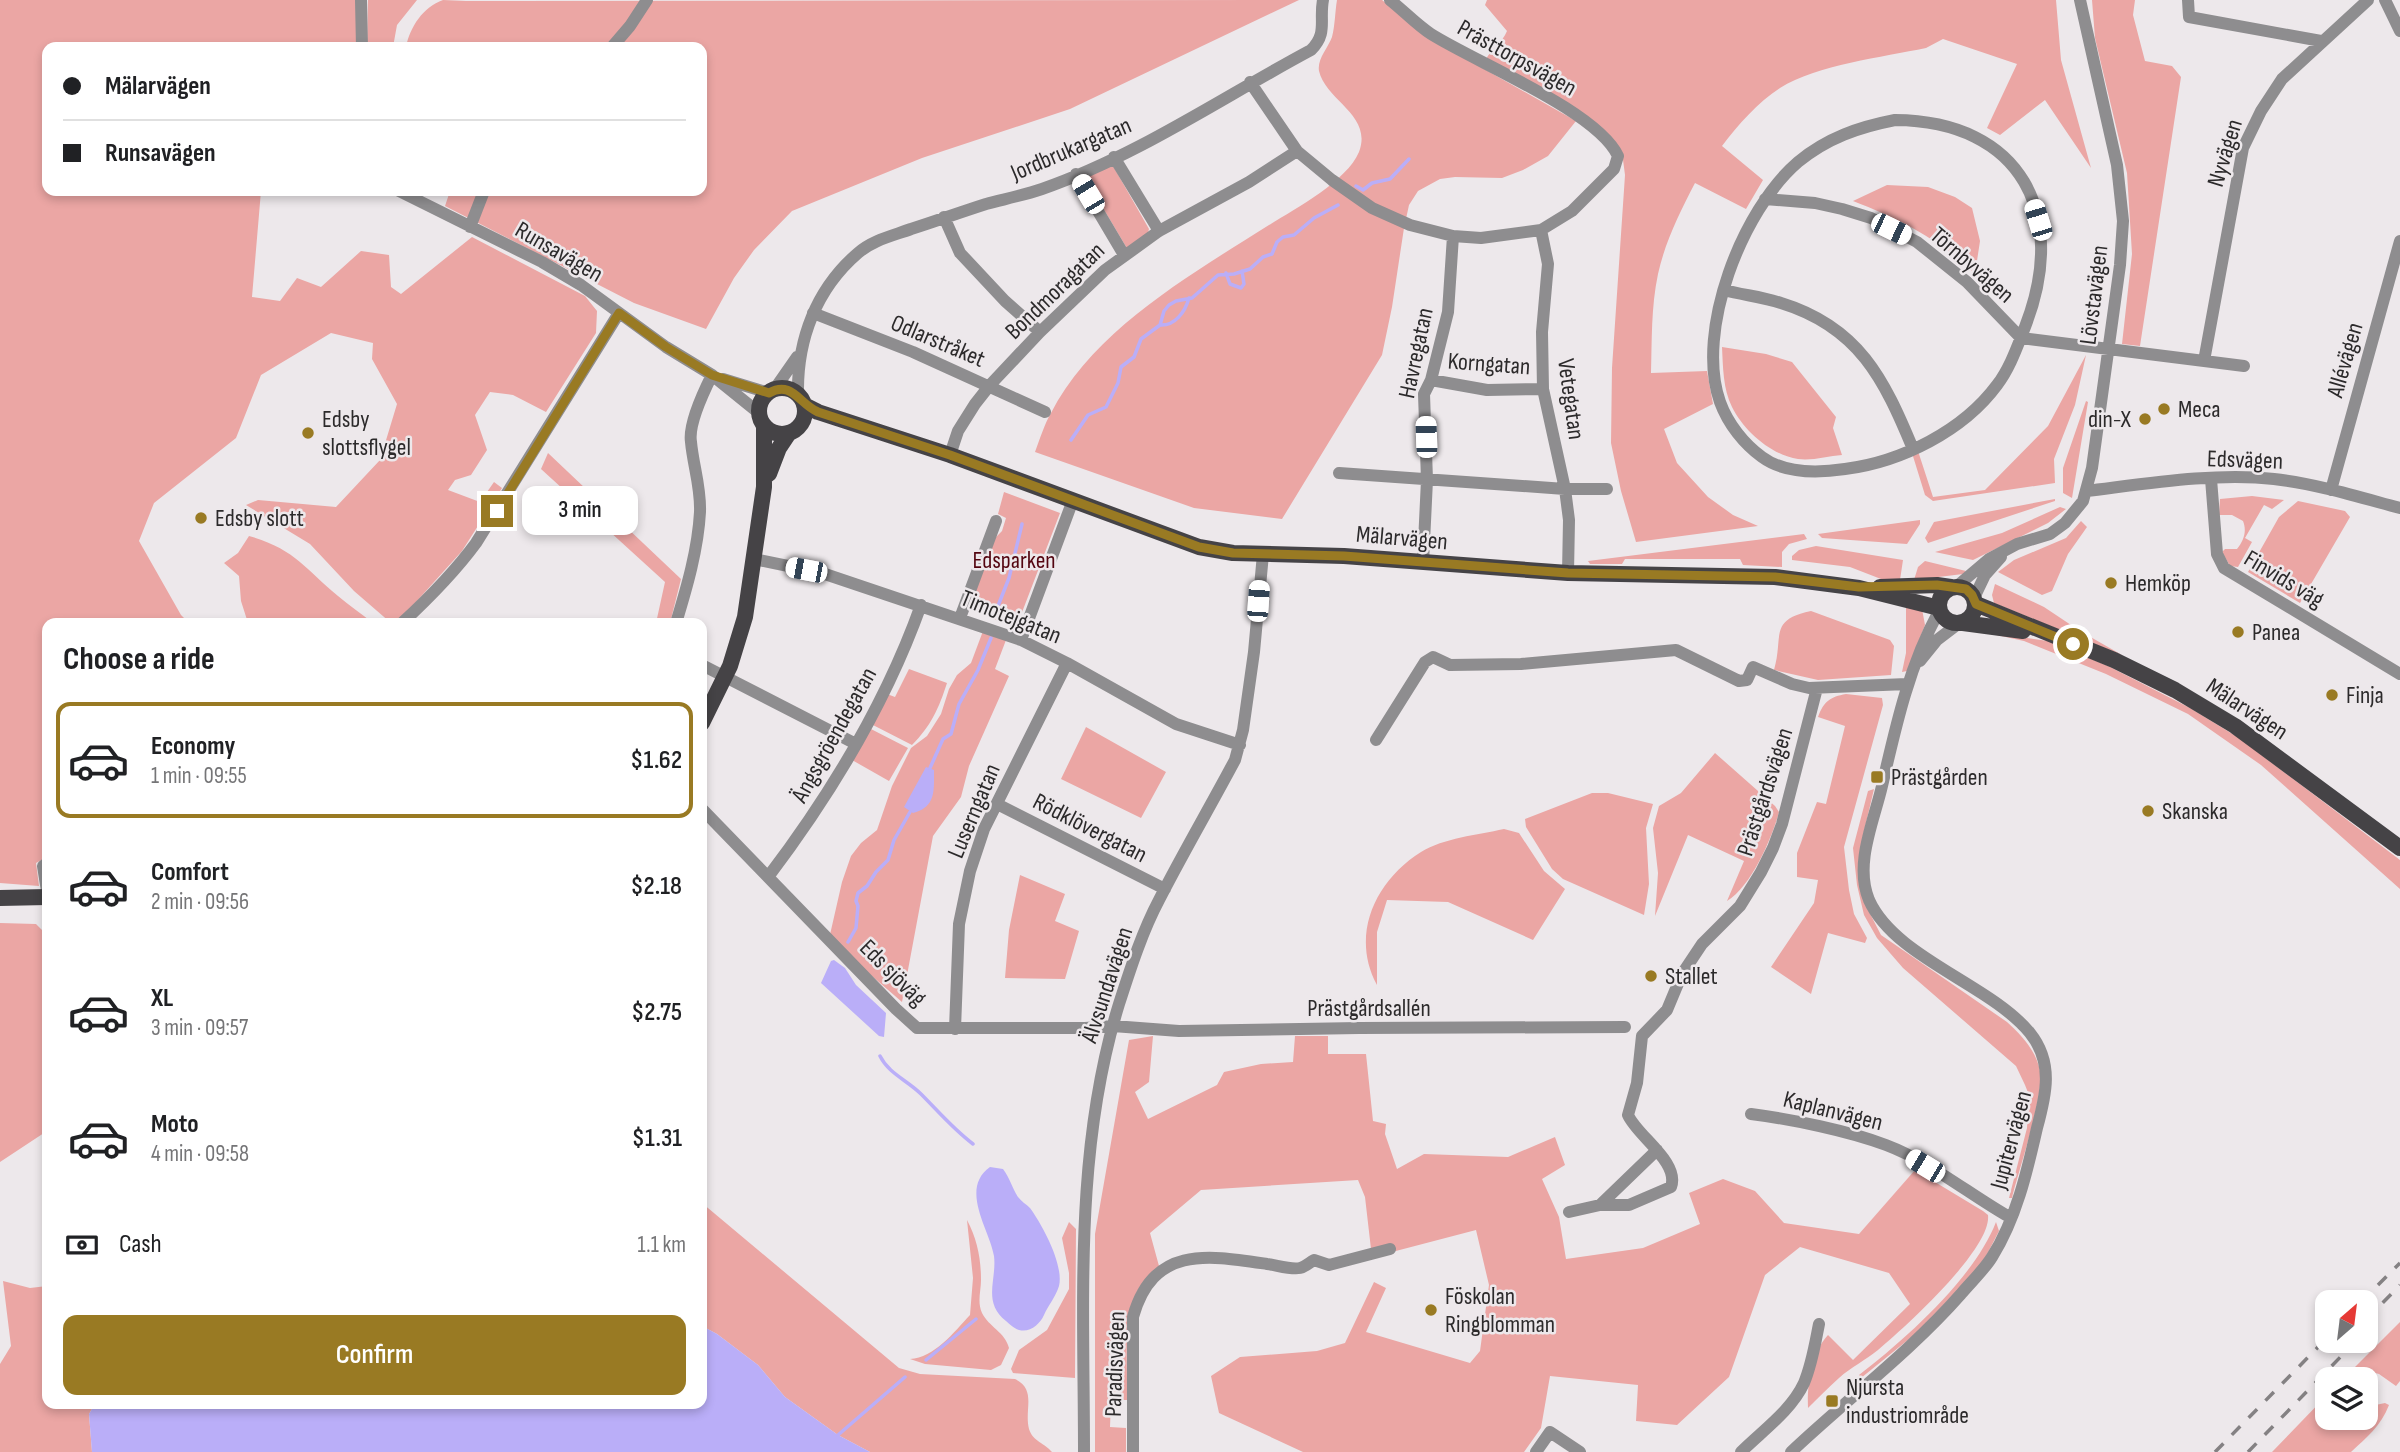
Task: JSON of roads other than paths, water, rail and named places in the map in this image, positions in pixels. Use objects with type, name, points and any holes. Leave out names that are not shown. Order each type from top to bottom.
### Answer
[{"type":"main road","points":[[707,713],[725,677],[745,617],[764,487],[762,402],[771,391],[788,389],[801,400],[804,417],[779,448],[764,487]]},
{"type":"main road","name":"Mälarvägen","points":[[801,400],[818,412],[950,455],[1199,547],[1233,553],[1344,556],[1568,573],[1775,577],[1859,587],[1953,587]]},
{"type":"main road","points":[[762,419],[778,434],[794,430]]},
{"type":"main road","name":"Mälarvägen","points":[[794,430],[815,424],[877,431]]},
{"type":"main road","name":"Mälarvägen","points":[[1859,587],[1939,609]]},
{"type":"main road","points":[[1953,587],[1966,589],[1975,601],[1971,617],[1960,624],[1945,620],[1939,609],[1942,595],[1953,587]]},
{"type":"main road","name":"Mälarvägen","points":[[1975,601],[2114,660],[2187,697],[2235,726],[2400,848]]},
{"type":"main road","name":"Mälarvägen","points":[[1960,624],[2053,636]]},
{"type":"main road","points":[[0,898],[42,897]]},
{"type":"street","points":[[361,0],[362,42]]},
{"type":"street","points":[[616,42],[646,0]]},
{"type":"street","name":"Jordbrukargatan","points":[[771,391],[799,354],[813,313],[838,273],[859,252],[876,241],[944,217],[1042,189],[1152,138],[1311,50],[1320,41],[1323,0]]},
{"type":"street","name":"Prästtorpsvägen","points":[[1390,0],[1430,34],[1544,96],[1607,138],[1618,156],[1614,169],[1572,211],[1541,230]]},
{"type":"street","name":"Lövstavägen","points":[[1953,587],[1980,565],[2017,544],[2050,534],[2066,523],[2083,501],[2092,468],[2120,265],[2123,221],[2117,165],[2080,0]]},
{"type":"street","points":[[2188,0],[2189,17],[2321,41]]},
{"type":"street","name":"Nyvägen","points":[[2204,361],[2243,148],[2261,111],[2282,79],[2368,0]]},
{"type":"street","points":[[2385,0],[2400,32]]},
{"type":"street","points":[[1250,82],[1297,151],[1372,208],[1410,225],[1453,236],[1481,238],[1541,230]]},
{"type":"street","points":[[1895,120],[1920,120],[1969,132],[2000,151],[2016,168],[2029,191],[2038,220],[2041,246],[2040,278],[2014,357],[1997,385],[1973,410],[1945,432],[1913,449],[1858,468],[1824,472],[1796,470],[1770,463],[1748,446],[1720,403],[1715,377],[1714,346],[1724,290],[1737,254],[1765,199],[1781,179],[1820,146],[1868,125],[1895,120]]},
{"type":"street","name":"Bondmoragatan","points":[[950,455],[958,431],[990,385],[1095,278],[1159,231],[1297,151]]},
{"type":"street","points":[[1114,157],[1159,231]]},
{"type":"street","points":[[1076,174],[1124,255]]},
{"type":"street","name":"Runsavägen","points":[[407,618],[439,589],[476,543],[619,313],[581,285],[542,262],[409,196]]},
{"type":"street","points":[[470,227],[482,196]]},
{"type":"street","name":"Törnbyvägen","points":[[1765,199],[1815,203],[1871,218],[1917,242],[1967,282],[2021,338],[2109,350]]},
{"type":"street","points":[[944,217],[960,253],[1005,301],[1040,332]]},
{"type":"street","name":"Vetegatan","points":[[1541,230],[1548,264],[1542,332],[1543,389],[1565,489],[1569,520],[1568,573]]},
{"type":"street","name":"Havregatan","points":[[1423,563],[1427,480],[1424,394],[1431,380],[1448,312],[1453,236]]},
{"type":"street","name":"Allévägen","points":[[2331,490],[2400,241]]},
{"type":"street","points":[[1724,290],[1781,303],[1805,312],[1852,342],[1868,360],[1886,390],[1913,449]]},
{"type":"street","points":[[619,313],[666,347],[712,375],[762,419]]},
{"type":"street","name":"Odlarstråket","points":[[813,313],[913,352],[1045,412]]},
{"type":"street","points":[[2109,350],[2244,366]]},
{"type":"street","name":"Jordbrukargatan","points":[[799,354],[801,400]]},
{"type":"street","points":[[712,375],[771,391]]},
{"type":"street","points":[[677,618],[688,581],[700,511],[691,430],[712,375]]},
{"type":"street","name":"Korngatan","points":[[1431,380],[1487,390],[1543,389]]},
{"type":"street","points":[[1339,473],[1565,489],[1607,489]]},
{"type":"street","name":"Edsvägen","points":[[2086,491],[2211,479],[2273,479],[2331,490],[2400,508]]},
{"type":"street","name":"Finvids väg","points":[[2211,479],[2217,554],[2224,568],[2369,649],[2400,674]]},
{"type":"street","points":[[1021,640],[1073,500]]},
{"type":"street","points":[[960,618],[996,521]]},
{"type":"street","name":"Lövstavägen","points":[[1975,601],[1985,575],[2006,551]]},
{"type":"street","name":"Älvsundavägen","points":[[1084,1452],[1084,1208],[1089,1142],[1113,1026],[1140,946],[1158,901],[1235,760],[1240,746],[1254,652],[1262,554]]},
{"type":"street","name":"Timotejgatan","points":[[754,559],[822,573],[1021,640],[1176,724],[1240,746]]},
{"type":"street","name":"Ängsgröendegatan","points":[[768,877],[806,828],[856,744],[896,668],[921,605]]},
{"type":"street","name":"Jupitervägen","points":[[1791,1452],[1901,1355],[1950,1307],[1991,1259],[2011,1218],[2028,1166],[2047,1088],[2046,1060],[2032,1035],[2014,1016],[1900,939],[1882,921],[1868,898],[1864,875],[1866,851],[1907,684],[1926,634],[1939,609]]},
{"type":"street","name":"Jupitervägen","points":[[1913,669],[1937,640],[1960,624]]},
{"type":"street","points":[[1376,740],[1425,662],[1433,657],[1450,665],[1521,664],[1676,650],[1739,681],[1747,680],[1754,667],[1792,684],[1818,688],[1907,684]]},
{"type":"street","name":"Luserngatan","points":[[955,1028],[956,974],[962,911],[970,871],[984,829],[1067,663]]},
{"type":"street","points":[[707,667],[856,744]]},
{"type":"street","name":"Prästgårdsvägen","points":[[1570,1212],[1600,1205],[1629,1205],[1671,1186],[1673,1178],[1663,1157],[1628,1115],[1637,1083],[1642,1036],[1667,1010],[1682,974],[1702,944],[1740,906],[1761,872],[1782,824],[1818,688]]},
{"type":"street","name":"Rödklövergatan","points":[[997,804],[1166,889]]},
{"type":"street","name":"Eds sjöväg","points":[[707,813],[918,1028],[1113,1026]]},
{"type":"street","name":"Prästgårdsallén","points":[[1113,1026],[1179,1031],[1625,1027]]},
{"type":"street","name":"Kaplanvägen","points":[[1751,1114],[1887,1146],[1909,1156],[2011,1218]]},
{"type":"street","points":[[1600,1205],[1657,1150]]},
{"type":"street","name":"Paradisvägen","points":[[1133,1452],[1133,1317],[1138,1298],[1146,1285],[1159,1273],[1179,1262],[1194,1258],[1215,1256],[1299,1269],[1314,1259],[1329,1265],[1390,1249]]},
{"type":"street","points":[[1741,1452],[1798,1393],[1811,1363],[1819,1324]]},
{"type":"street","points":[[1536,1452],[1550,1432],[1580,1452]]},
{"type":"waterway","points":[[1356,186],[1363,190],[1372,183],[1390,179],[1409,159]]},
{"type":"waterway","points":[[1071,440],[1088,415],[1106,407],[1118,383],[1121,367],[1134,357],[1141,339],[1160,325],[1169,305],[1192,298],[1218,275],[1250,269],[1263,257],[1272,254],[1277,242],[1283,237],[1294,235],[1314,218],[1338,205]]},
{"type":"waterway","points":[[1226,273],[1230,284],[1241,288],[1244,284],[1242,271]]},
{"type":"waterway","points":[[1160,325],[1179,317],[1189,298]]},
{"type":"waterway","points":[[994,616],[1009,578],[1022,524]]},
{"type":"waterway","points":[[930,768],[943,739],[951,734],[959,704],[978,670],[991,638]]},
{"type":"waterway","points":[[848,942],[856,928],[858,893],[888,860],[894,840],[910,812]]},
{"type":"waterway","points":[[880,1056],[888,1068],[916,1089],[973,1144]]},
{"type":"waterway","points":[[926,1360],[976,1319]]},
{"type":"waterway","points":[[838,1435],[905,1377]]},
{"type":"railway","points":[[2373,1290],[2400,1263]]},
{"type":"railway","points":[[2378,1308],[2400,1285]]},
{"type":"railway","points":[[2215,1452],[2315,1350]]},
{"type":"railway","points":[[2248,1452],[2344,1353]]},
{"type":"place","name":"Meca","points":[[2164,409]]},
{"type":"place","name":"din-X","points":[[2145,419]]},
{"type":"place","name":"Edsby slottsflygel","points":[[308,433]]},
{"type":"place","name":"Edsby slott","points":[[201,518]]},
{"type":"place","name":"Hemköp","points":[[2111,583]]},
{"type":"place","name":"Panea","points":[[2238,632]]},
{"type":"place","name":"Finja","points":[[2332,695]]},
{"type":"place","name":"Prästgården","points":[[1877,777]]},
{"type":"place","name":"Skanska","points":[[2148,811]]},
{"type":"place","name":"Stallet","points":[[1651,976]]},
{"type":"place","name":"Föskolan Ringblomman","points":[[1431,1310]]},
{"type":"place","name":"Njursta industriområde","points":[[1832,1401]]},
{"type":"park label","name":"Edsparken","points":[[1014,560]]}]
